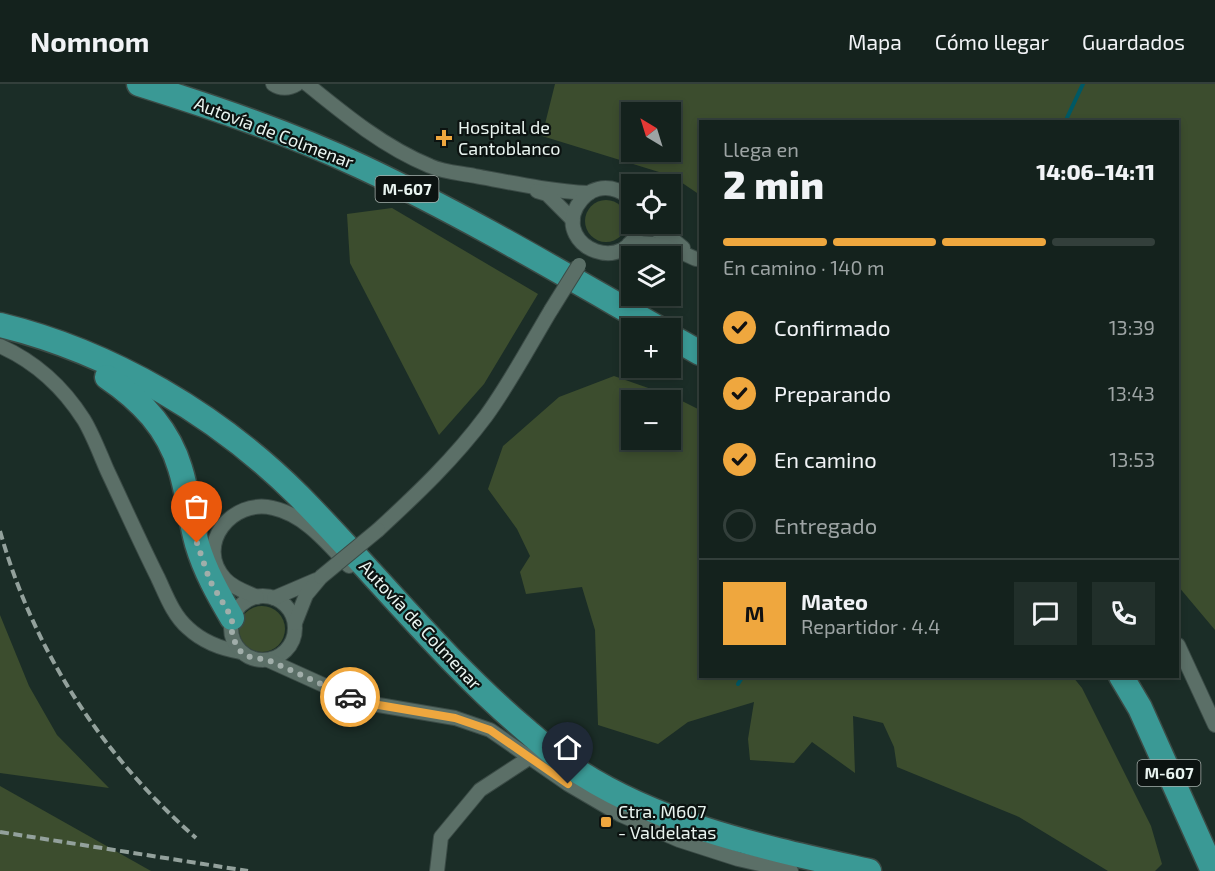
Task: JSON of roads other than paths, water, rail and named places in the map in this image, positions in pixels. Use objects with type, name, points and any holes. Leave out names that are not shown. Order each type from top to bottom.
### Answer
[{"type":"highway","name":"Autovía de Colmenar","points":[[139,84],[246,118],[360,166],[472,221],[641,318]]},
{"type":"highway","name":"Autovía de Colmenar","points":[[0,326],[28,332],[75,349],[152,385],[220,430],[257,458],[297,494],[458,668],[496,705],[567,764],[643,805],[739,841],[869,871]]},
{"type":"highway","points":[[0,326],[31,345],[107,377],[132,394],[160,426],[173,446],[181,469],[197,543],[210,581],[232,618]]},
{"type":"highway","points":[[681,342],[699,352]]},
{"type":"highway","name":"M-607","points":[[1122,678],[1140,708],[1214,871]]},
{"type":"street","points":[[273,84],[282,88],[297,84]]},
{"type":"street","points":[[307,84],[369,132],[403,153],[432,167],[524,186],[589,193]]},
{"type":"street","points":[[524,186],[547,194],[573,220]]},
{"type":"street","points":[[621,193],[609,188],[598,189],[581,200],[575,210],[573,220],[577,236],[581,243],[598,253],[609,254],[629,244],[636,234]]},
{"type":"street","points":[[664,234],[698,261]]},
{"type":"street","points":[[629,244],[650,242],[670,247],[698,261]]},
{"type":"street","points":[[579,265],[581,243]]},
{"type":"street","points":[[295,623],[306,595],[321,578],[378,530],[438,474],[481,422],[579,265],[598,253]]},
{"type":"street","points":[[0,346],[18,354],[48,376],[68,397],[85,422],[147,556],[180,619],[206,641],[250,657],[268,660],[361,702],[455,718],[490,730],[568,784],[621,814],[679,840],[738,859],[791,871]]},
{"type":"street","points":[[257,597],[233,586],[226,580],[215,563],[214,553],[217,533],[222,525],[232,514],[254,506],[275,508],[306,524],[350,568],[385,590]]},
{"type":"street","points":[[274,598],[321,578]]},
{"type":"street","points":[[241,652],[232,637],[232,618],[237,609],[248,600],[268,596],[285,604],[295,623],[296,633],[291,645],[284,653],[268,660]]},
{"type":"street","points":[[1179,647],[1215,725]]},
{"type":"street","points":[[437,871],[441,837],[480,790],[529,758]]},
{"type":"waterway","points":[[1066,120],[1083,84]]},
{"type":"waterway","points":[[738,684],[742,678]]},
{"type":"railway","points":[[0,531],[14,576],[32,618],[52,659],[76,699],[130,772],[196,838]]},
{"type":"railway","points":[[0,832],[248,871]]},
{"type":"place","name":"Hospital de Cantoblanco","points":[[444,138]]},
{"type":"place","name":"Ctra. M607 - Valdelatas","points":[[606,822]]}]
